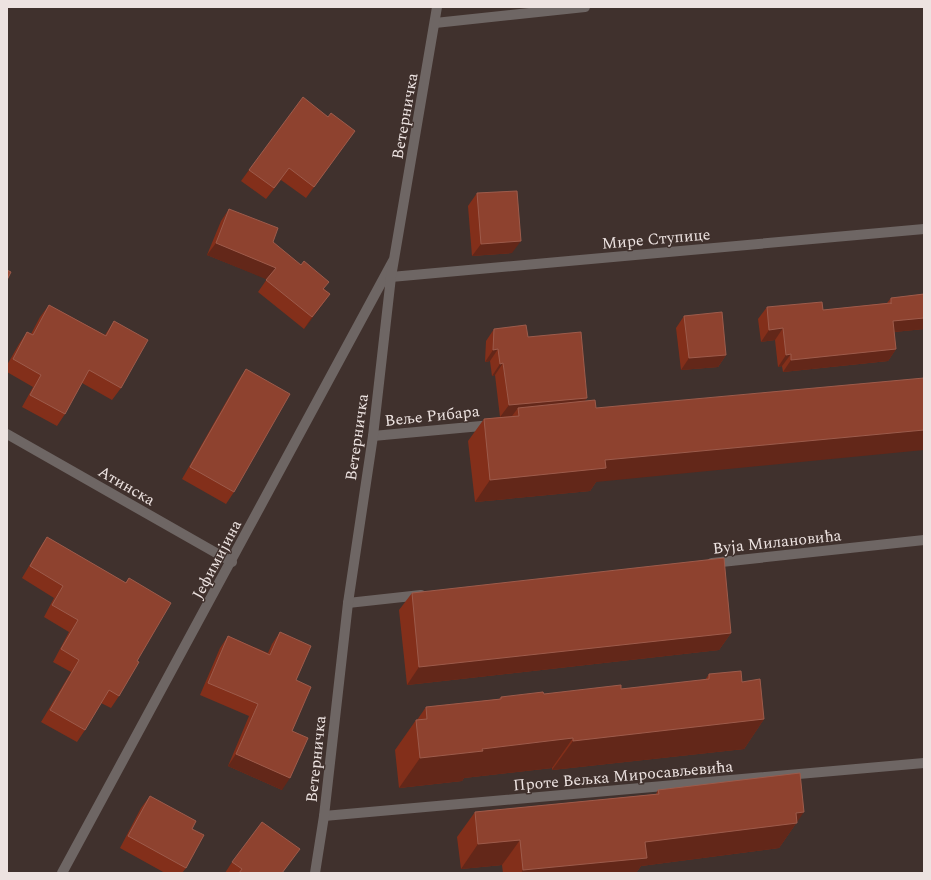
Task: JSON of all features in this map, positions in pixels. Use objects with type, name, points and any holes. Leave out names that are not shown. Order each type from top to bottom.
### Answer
[{"type":"street","name":"Ветерничка","points":[[315,873],[324,816],[348,603],[372,436],[391,277],[437,7]]},
{"type":"street","points":[[435,23],[585,7]]},
{"type":"street","name":"Мире Ступице","points":[[391,277],[924,229]]},
{"type":"street","name":"Јефимијина","points":[[62,873],[232,562],[395,258]]},
{"type":"street","name":"Веље Рибара","points":[[372,436],[499,424]]},
{"type":"street","name":"Атинска","points":[[7,434],[232,562]]},
{"type":"street","name":"Вуја Милановића","points":[[703,564],[924,540]]},
{"type":"street","points":[[348,603],[435,593]]},
{"type":"street","name":"Проте Вељка Миросављевића","points":[[324,816],[924,763]]},
{"type":"building","points":[[303,97],[328,117],[331,113],[355,131],[314,187],[289,168],[274,188],[249,170]]},
{"type":"building","points":[[517,191],[521,241],[481,244],[477,193]]},
{"type":"building","points":[[229,209],[278,228],[273,242],[301,265],[304,261],[329,282],[323,289],[330,294],[312,317],[266,280],[276,268],[216,243]]},
{"type":"building","points":[[7,270],[11,272],[7,280]]},
{"type":"building","points":[[924,294],[924,318],[893,321],[896,349],[791,360],[791,354],[786,355],[783,328],[769,330],[767,307],[822,302],[823,310],[891,303],[891,298]]},
{"type":"building","points":[[49,305],[106,336],[114,321],[148,340],[121,388],[89,370],[65,414],[30,395],[41,375],[13,359],[27,332],[33,335]]},
{"type":"building","points":[[722,312],[726,355],[689,358],[684,316]]},
{"type":"building","points":[[526,325],[528,337],[581,332],[587,398],[509,405],[503,363],[500,364],[498,349],[493,350],[494,329]]},
{"type":"building","points":[[246,369],[290,394],[234,492],[190,467]]},
{"type":"building","points":[[924,378],[924,430],[605,460],[606,468],[490,480],[484,419],[519,416],[518,408],[595,400],[596,408]]},
{"type":"building","points":[[47,537],[126,583],[129,578],[171,603],[137,661],[139,662],[119,696],[109,690],[85,730],[50,710],[79,660],[61,649],[78,620],[52,605],[63,586],[30,566]]},
{"type":"building","points":[[724,558],[731,633],[419,667],[412,593]]},
{"type":"building","points":[[280,632],[311,646],[296,680],[311,687],[292,731],[308,738],[290,778],[236,754],[258,704],[208,683],[228,636],[270,655]]},
{"type":"building","points":[[741,671],[742,682],[760,679],[764,719],[573,741],[573,738],[482,749],[483,751],[420,758],[416,720],[427,719],[426,707],[501,699],[501,697],[543,692],[544,694],[621,685],[621,689],[709,679],[709,674]]},
{"type":"building","points":[[800,773],[804,812],[796,813],[797,823],[645,842],[647,858],[523,870],[520,840],[478,844],[475,812],[659,794],[658,790]]},
{"type":"building","points":[[150,796],[196,821],[192,829],[204,835],[186,868],[128,836]]},
{"type":"building","points":[[262,822],[300,849],[282,873],[239,873],[242,869],[232,862]]}]
